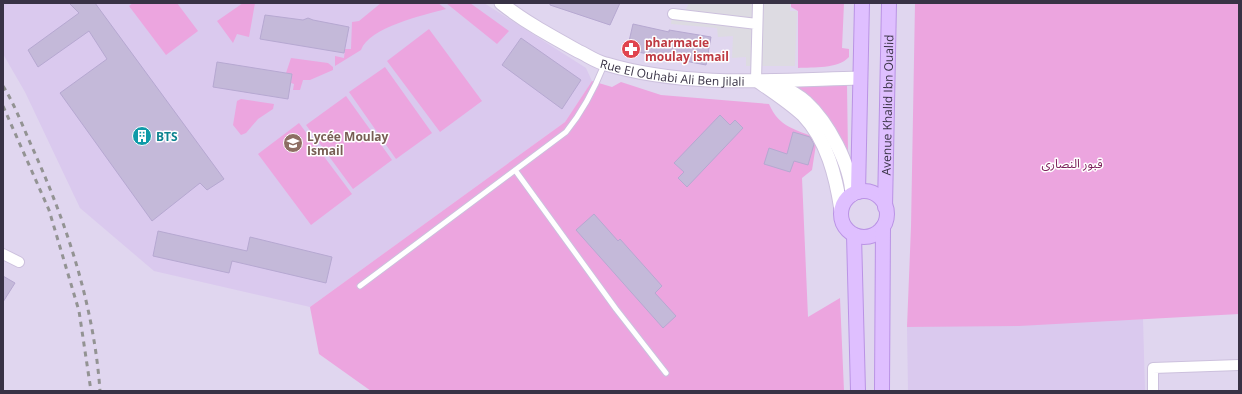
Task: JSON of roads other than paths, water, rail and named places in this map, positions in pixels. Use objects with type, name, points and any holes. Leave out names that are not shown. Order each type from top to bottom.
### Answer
[{"type":"main road","points":[[855,194],[862,3]]},
{"type":"main road","name":"Avenue Khalid Ibn Oualid","points":[[885,207],[889,3]]},
{"type":"main road","points":[[882,391],[883,227],[886,214],[885,207],[877,196],[864,192],[855,194],[847,199],[841,210],[843,224],[854,235],[866,237],[872,235],[883,227]]},
{"type":"main road","points":[[854,235],[858,391]]},
{"type":"street","name":"Rue El Ouhabi Ali Ben Jilali","points":[[501,3],[543,32],[605,64],[692,80],[860,78]]},
{"type":"street","points":[[758,3],[757,24],[762,80],[803,116],[819,137],[837,182],[841,210]]},
{"type":"street","points":[[673,14],[757,24]]},
{"type":"street","points":[[762,80],[784,87],[806,102],[821,120],[845,165],[855,194]]},
{"type":"street","points":[[3,254],[19,262]]},
{"type":"street","points":[[1154,391],[1153,368],[1239,365]]},
{"type":"lane","points":[[360,286],[566,132],[578,117],[594,91],[605,64]]},
{"type":"lane","points":[[515,170],[616,309],[666,373]]},
{"type":"railway","points":[[3,86],[15,108],[45,176],[57,206],[77,266],[92,328],[100,391]]},
{"type":"railway","points":[[3,106],[49,210],[79,311],[91,391]]},
{"type":"place","name":"pharmacie moulay ismail","points":[[631,49]]},
{"type":"place","name":"BTS","points":[[142,136]]},
{"type":"place","name":"Lycée Moulay Ismail","points":[[293,143]]},
{"type":"park label","name":"قبور النصارى","points":[[1072,163]]}]
